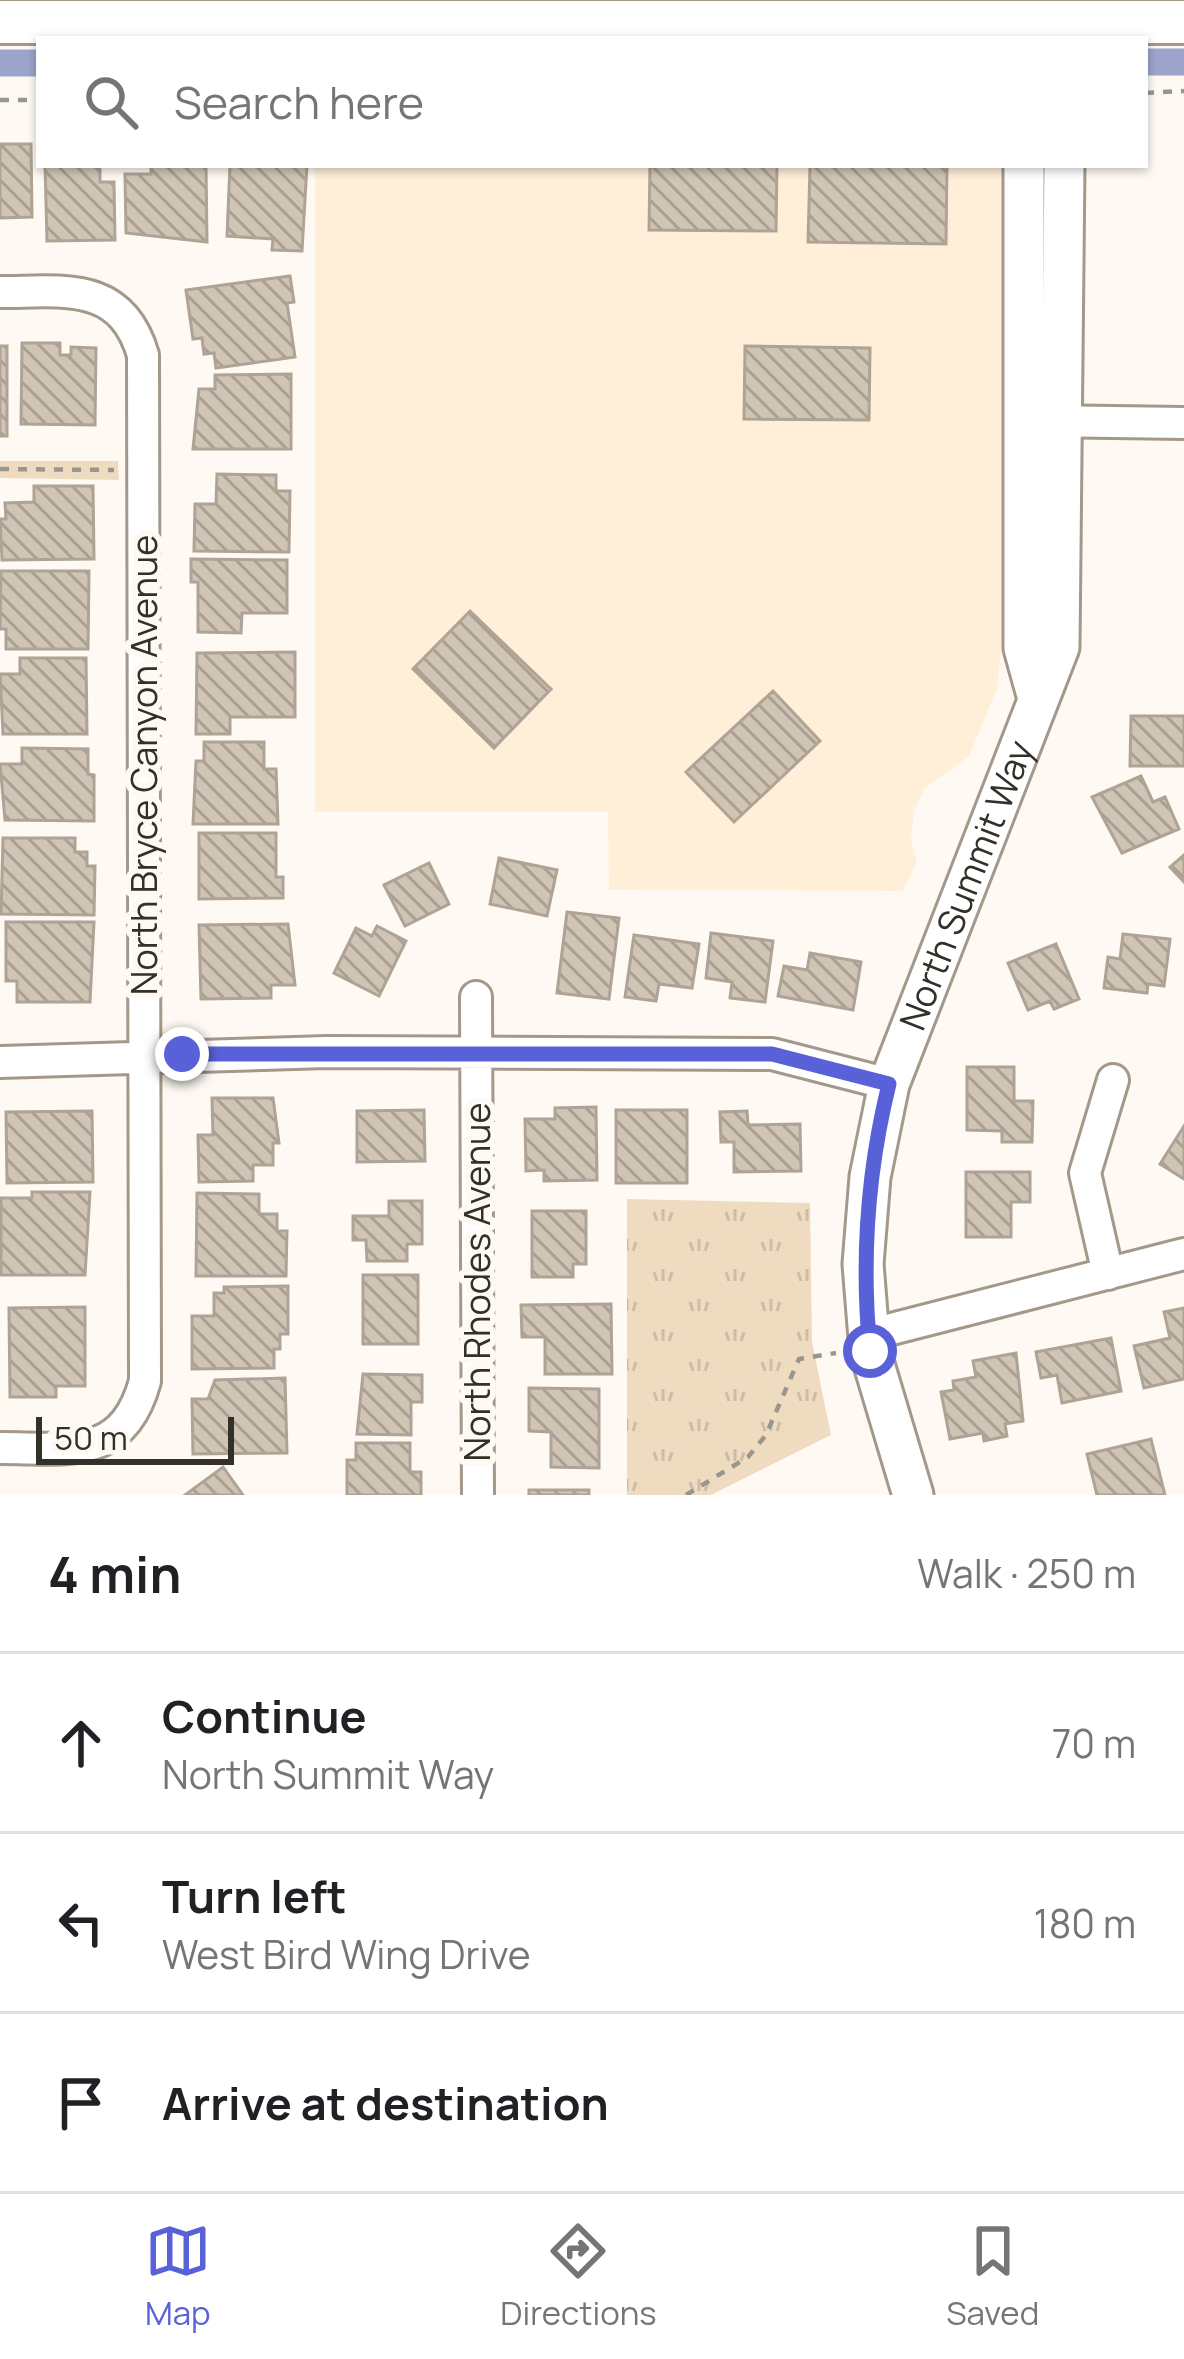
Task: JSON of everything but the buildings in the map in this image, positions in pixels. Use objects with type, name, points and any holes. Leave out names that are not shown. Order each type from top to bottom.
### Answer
[{"type":"main road","points":[[0,22],[1184,22]]},
{"type":"street","name":"North Summit Way","points":[[913,1495],[869,1343],[863,1264],[870,1177],[889,1084],[1059,647],[1024,168]]},
{"type":"street","name":"North Summit Way","points":[[1043,422],[1064,168]]},
{"type":"street","name":"North Bryce Canyon Avenue","points":[[0,292],[79,292],[106,300],[123,317],[142,355],[146,1381],[125,1430],[74,1448],[0,1448]]},
{"type":"street","points":[[1043,422],[1184,423]]},
{"type":"street","name":"North Rhodes Avenue","points":[[476,997],[478,1495]]},
{"type":"street","points":[[0,1062],[145,1054],[772,1054],[889,1084]]},
{"type":"street","points":[[1108,1274],[1086,1198],[1084,1173],[1113,1080]]},
{"type":"street","points":[[869,1343],[1184,1254]]},
{"type":"path","points":[[1148,93],[1184,92]]},
{"type":"path","points":[[0,100],[36,100]]},
{"type":"path","points":[[0,469],[143,470]]},
{"type":"path","points":[[686,1495],[748,1456],[766,1435],[799,1359],[869,1343]]},
{"type":"shaded area","points":[[315,168],[1002,168],[1002,642],[997,689],[969,756],[924,789],[914,811],[911,839],[917,862],[903,891],[609,890],[608,812],[315,812]]},
{"type":"green space","points":[[0,461],[118,461],[119,480],[0,478]]},
{"type":"green space","points":[[627,1199],[810,1203],[812,1342],[831,1435],[711,1495],[627,1495]]},
{"type":"waterway","points":[[1148,62],[1184,62]]},
{"type":"waterway","points":[[0,63],[36,63]]},
{"type":"route","points":[[182,1054],[772,1054],[889,1084],[870,1177],[863,1264],[870,1351]]}]
